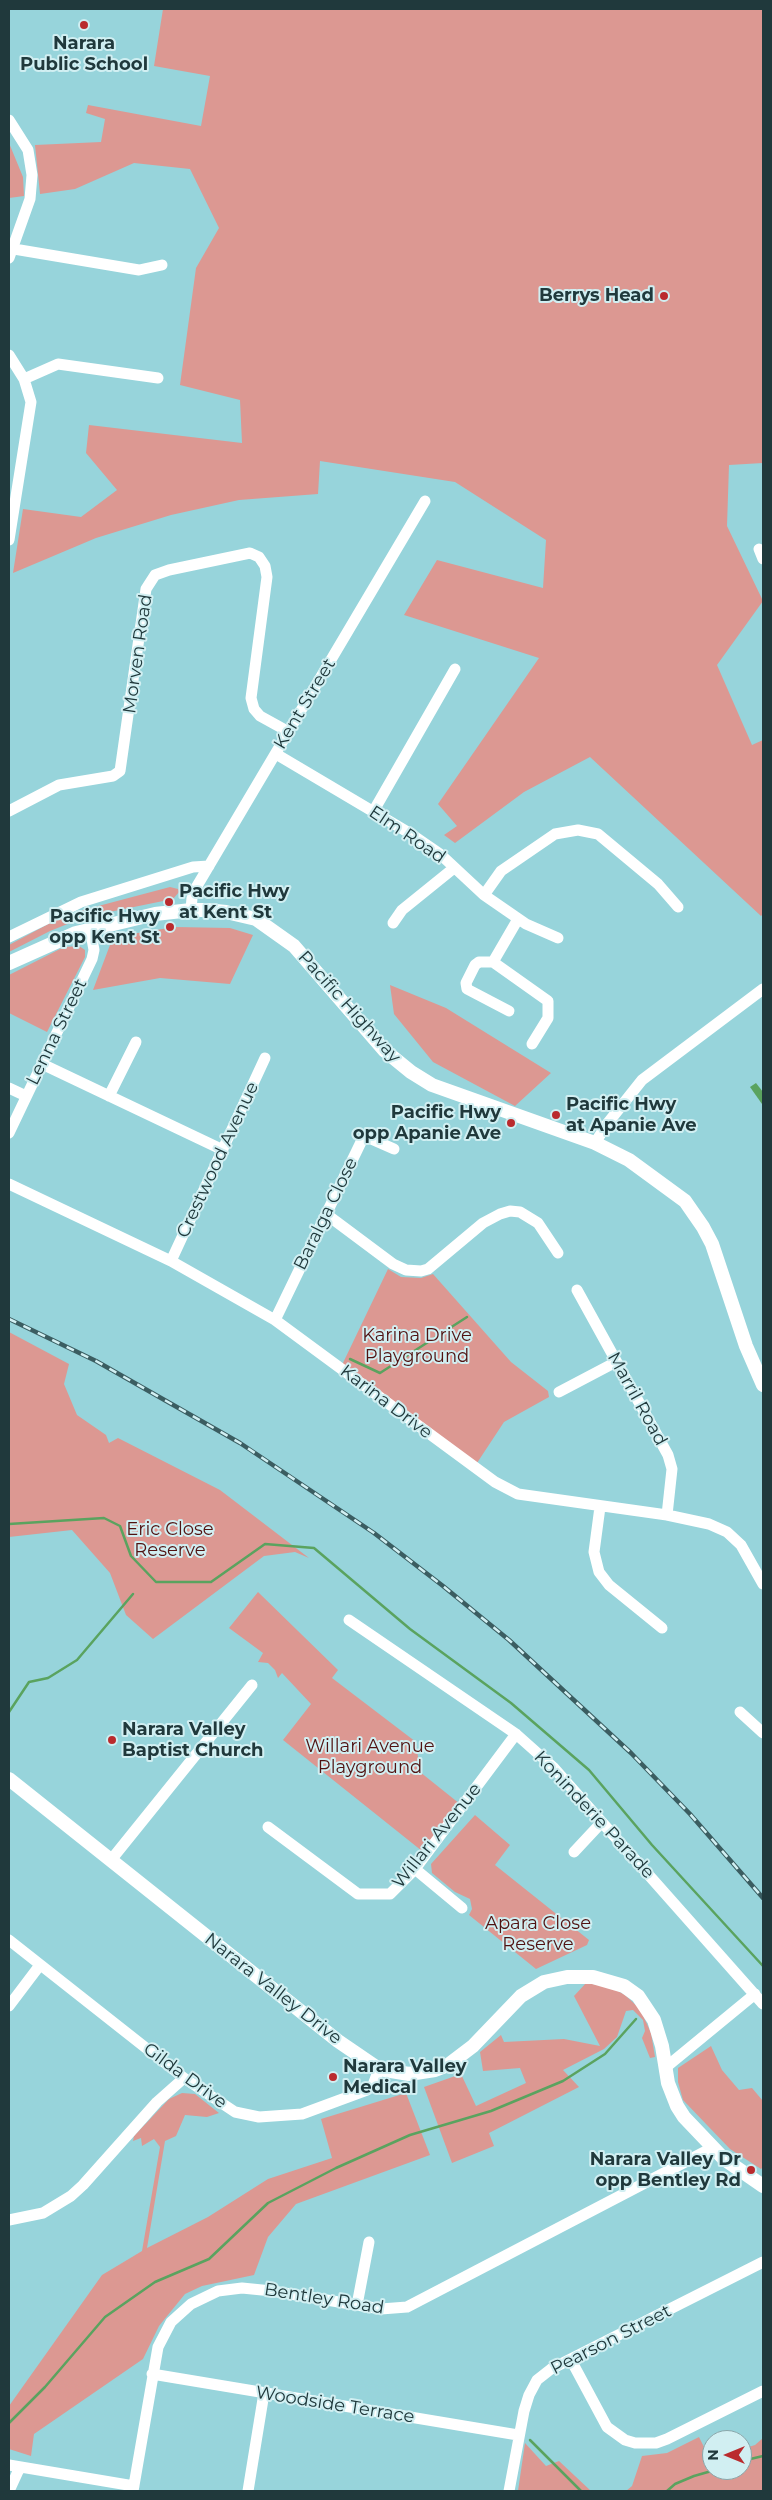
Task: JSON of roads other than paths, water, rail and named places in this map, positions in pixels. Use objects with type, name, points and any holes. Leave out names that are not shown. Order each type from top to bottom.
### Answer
[{"type":"main road","name":"Pacific Highway","points":[[9,963],[44,945],[90,928],[156,914],[191,910],[226,912],[256,919],[278,932],[294,946],[384,1050],[411,1072],[432,1085],[596,1143],[629,1160],[680,1197],[694,1213],[712,1244],[746,1346],[763,1385]]},
{"type":"main road","name":"Narara Valley Drive","points":[[9,1779],[353,2052],[379,2069],[409,2074],[435,2070],[448,2065],[473,2046],[521,1996],[544,1982],[568,1976],[606,1980],[624,1986],[638,1996],[649,2010],[658,2030],[665,2068],[677,2106],[684,2118],[712,2148],[737,2169],[763,2186]]},
{"type":"street","points":[[9,120],[28,150],[32,175],[30,199],[11,254],[138,270],[162,266]]},
{"type":"street","points":[[9,355],[24,379],[31,402],[9,540]]},
{"type":"street","points":[[24,379],[58,364],[158,378]]},
{"type":"street","name":"Kent Street","points":[[191,910],[192,898],[209,866],[425,501]]},
{"type":"street","name":"Morven Road","points":[[9,811],[59,785],[113,776],[120,771],[146,589],[155,575],[169,570],[250,553],[260,557],[265,566],[267,577],[250,698],[254,709],[260,716],[289,732]]},
{"type":"street","points":[[373,812],[455,669]]},
{"type":"street","name":"Elm Road","points":[[276,754],[440,854],[484,895],[518,919],[558,938]]},
{"type":"street","points":[[484,895],[501,871],[555,834],[578,830],[598,834],[658,884],[678,907]]},
{"type":"street","points":[[9,937],[81,902],[193,867],[209,866]]},
{"type":"street","points":[[393,923],[402,910],[454,868]]},
{"type":"street","points":[[493,962],[518,919]]},
{"type":"street","name":"Lenna Street","points":[[9,1133],[92,959],[94,950],[90,928]]},
{"type":"street","points":[[509,1011],[467,989],[466,983],[474,965],[479,962],[493,962],[548,1001],[548,1018],[532,1044]]},
{"type":"street","points":[[596,1143],[606,1124],[642,1080],[763,989]]},
{"type":"street","points":[[109,1096],[136,1042]]},
{"type":"street","name":"Crestwood Avenue","points":[[171,1261],[265,1058]]},
{"type":"street","points":[[42,1064],[223,1150]]},
{"type":"street","points":[[9,1088],[26,1096]]},
{"type":"street","name":"Baralga Close","points":[[275,1320],[362,1140],[369,1138],[394,1149]]},
{"type":"street","name":"Karina Drive","points":[[9,1184],[171,1261],[275,1320],[495,1482],[518,1494],[667,1515],[709,1524],[727,1532],[741,1545],[763,1584]]},
{"type":"street","points":[[326,1214],[393,1264],[406,1270],[421,1271],[428,1269],[483,1223],[510,1211],[520,1212],[538,1223],[558,1253]]},
{"type":"street","name":"Marril Road","points":[[577,1290],[671,1462],[667,1515]]},
{"type":"street","points":[[559,1392],[616,1362]]},
{"type":"street","points":[[600,1507],[594,1552],[599,1572],[609,1585],[662,1628]]},
{"type":"street","name":"Koninderie Parade","points":[[349,1620],[516,1734],[553,1767],[763,2004]]},
{"type":"street","points":[[111,1860],[252,1685]]},
{"type":"street","points":[[740,1712],[763,1733]]},
{"type":"street","name":"Willari Avenue","points":[[268,1827],[358,1894],[390,1894],[415,1869],[516,1734]]},
{"type":"street","points":[[574,1852],[602,1822]]},
{"type":"street","points":[[415,1869],[462,1908]]},
{"type":"street","name":"Gilda Drive","points":[[9,1940],[184,2078],[235,2112],[278,2117],[302,2114],[360,2093],[372,2085],[379,2069]]},
{"type":"street","points":[[9,2006],[40,1965]]},
{"type":"street","points":[[665,2068],[755,1994]]},
{"type":"street","points":[[9,2220],[43,2213],[71,2196],[157,2102],[184,2078]]},
{"type":"street","name":"Bentley Road","points":[[134,2488],[158,2346],[171,2322],[191,2304],[218,2291],[257,2289],[392,2310],[414,2304],[712,2148]]},
{"type":"street","points":[[357,2305],[369,2242]]},
{"type":"street","name":"Pearson Street","points":[[509,2491],[518,2435],[526,2403],[537,2380],[551,2370],[763,2262]]},
{"type":"street","points":[[571,2360],[607,2427],[625,2440],[635,2443],[656,2443],[667,2440],[763,2391]]},
{"type":"street","name":"Woodside Terrace","points":[[152,2374],[518,2435]]},
{"type":"street","points":[[248,2491],[264,2393]]},
{"type":"street","points":[[9,2491],[15,2466],[134,2488]]},
{"type":"waterway","points":[[350,1359],[380,1373],[467,1317]]},
{"type":"waterway","points":[[9,1524],[104,1518],[120,1526],[131,1556],[156,1582],[211,1582],[265,1544],[314,1548],[410,1629],[511,1703],[589,1770],[652,1845],[763,1966]]},
{"type":"waterway","points":[[9,1712],[29,1682],[48,1678],[77,1660],[133,1594]]},
{"type":"waterway","points":[[9,2423],[45,2387],[105,2317],[155,2282],[209,2259],[268,2203],[336,2168],[410,2135],[491,2111],[563,2081],[605,2054],[636,2019]]},
{"type":"waterway","points":[[530,2440],[581,2491]]},
{"type":"waterway","points":[[752,2459],[763,2456]]},
{"type":"waterway","points":[[667,2491],[675,2484],[702,2474]]},
{"type":"railway","points":[[9,1319],[96,1361],[240,1443],[374,1533],[509,1640],[631,1753],[690,1814],[763,1898]]},
{"type":"place","name":"Narara Public School","points":[[84,25]]},
{"type":"place","name":"Berrys Head","points":[[664,296]]},
{"type":"place","name":"Pacific Hwy at Kent St","points":[[169,902]]},
{"type":"place","name":"Pacific Hwy opp Kent St","points":[[170,927]]},
{"type":"place","name":"Pacific Hwy at Apanie Ave","points":[[556,1115]]},
{"type":"place","name":"Pacific Hwy opp Apanie Ave","points":[[511,1123]]},
{"type":"place","name":"Narara Valley Baptist Church","points":[[112,1740]]},
{"type":"place","name":"Narara Valley Medical","points":[[333,2077]]},
{"type":"place","name":"Narara Valley Dr opp Bentley Rd","points":[[751,2170]]},
{"type":"park label","name":"Karina Drive Playground","points":[[417,1346]]},
{"type":"park label","name":"Eric Close Reserve","points":[[170,1540]]},
{"type":"park label","name":"Willari Avenue Playground","points":[[370,1757]]},
{"type":"park label","name":"Apara Close Reserve","points":[[538,1934]]}]
